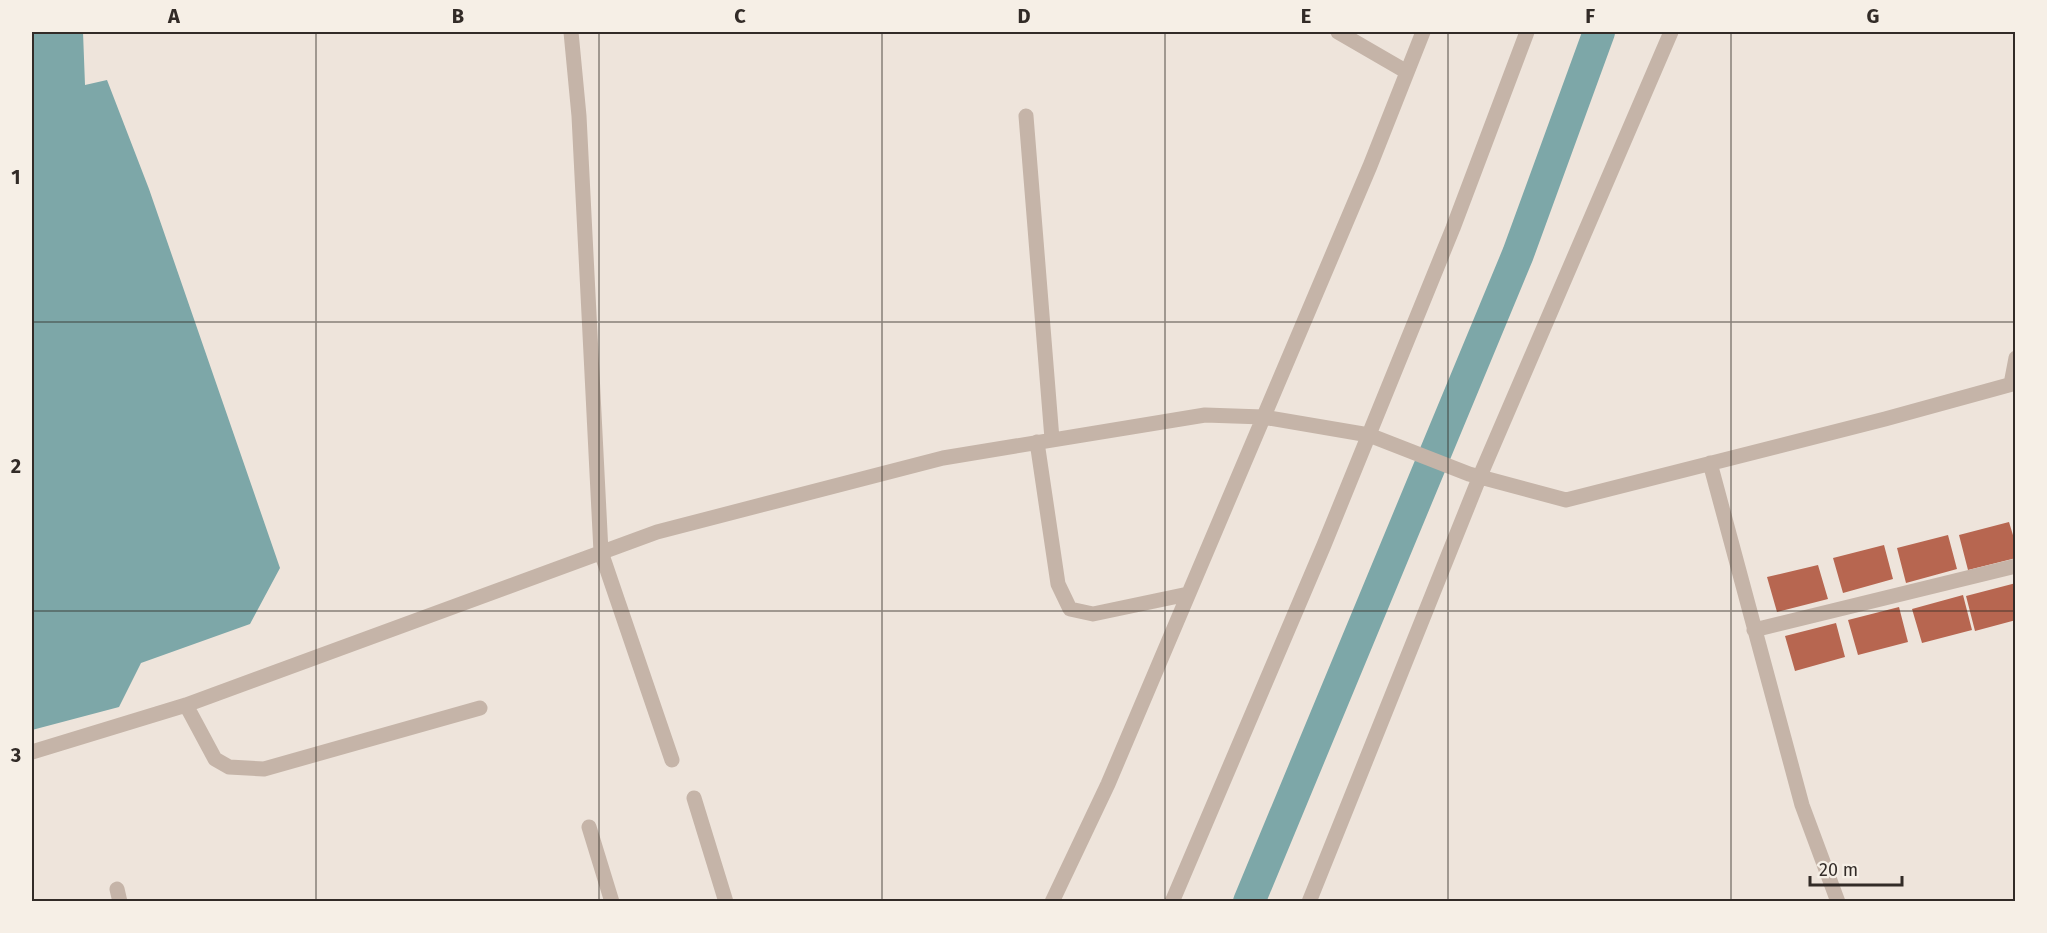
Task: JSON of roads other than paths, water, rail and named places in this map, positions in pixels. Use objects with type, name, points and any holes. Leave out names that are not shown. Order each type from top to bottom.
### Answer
[{"type":"street","points":[[571,32],[579,116],[601,552],[672,760]]},
{"type":"street","points":[[1338,32],[1407,72]]},
{"type":"street","points":[[1052,902],[1108,784],[1423,32]]},
{"type":"street","points":[[1172,902],[1373,437],[1527,32]]},
{"type":"street","points":[[1309,902],[1475,475],[1671,32]]},
{"type":"street","points":[[1026,116],[1045,440],[1058,584],[1070,609],[1093,614],[1188,594]]},
{"type":"street","points":[[32,752],[186,705],[657,532],[932,461],[1045,440],[1205,415],[1263,417],[1373,437],[1475,475],[1566,500],[1885,419],[2013,383],[2016,358]]},
{"type":"street","points":[[1710,463],[1802,805],[1838,902]]},
{"type":"street","points":[[1754,630],[2016,566]]},
{"type":"street","points":[[186,705],[215,759],[228,766],[264,769],[480,708]]},
{"type":"street","points":[[694,798],[726,902]]},
{"type":"street","points":[[589,827],[612,902]]},
{"type":"water","points":[[32,32],[83,32],[85,85],[107,80],[149,189],[280,568],[250,624],[141,663],[119,707],[32,730]]},
{"type":"waterway","points":[[1249,902],[1518,254],[1599,32]]}]
